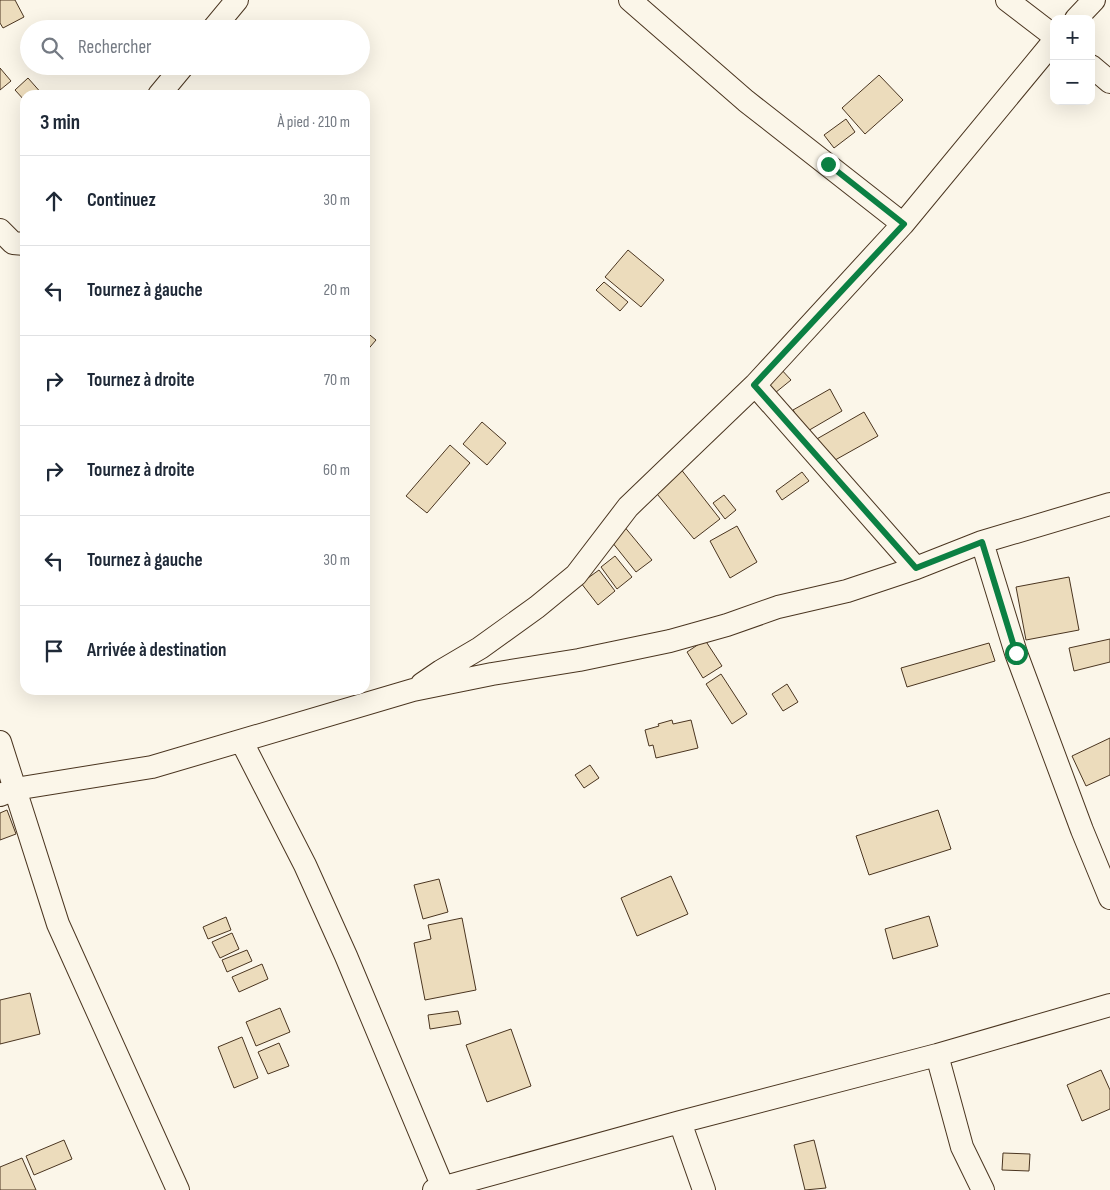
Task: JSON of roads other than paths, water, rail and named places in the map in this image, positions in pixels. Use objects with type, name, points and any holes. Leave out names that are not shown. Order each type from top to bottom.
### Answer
[{"type":"street","points":[[220,20],[237,0]]},
{"type":"street","points":[[630,0],[746,101],[904,224]]},
{"type":"street","points":[[1007,0],[1050,33]]},
{"type":"street","points":[[1080,15],[1094,0]]},
{"type":"street","points":[[413,690],[480,648],[537,607],[576,575],[628,507],[754,385],[904,224],[1050,46]]},
{"type":"street","points":[[1095,69],[1110,82]]},
{"type":"street","points":[[163,90],[176,75]]},
{"type":"street","points":[[0,230],[13,243],[20,244]]},
{"type":"street","points":[[754,385],[916,568]]},
{"type":"street","points":[[7,792],[152,766],[242,742],[413,690],[492,674],[579,660],[670,641],[727,625],[778,607],[848,591],[916,568],[982,542],[1110,504]]},
{"type":"street","points":[[982,542],[1016,653],[1082,830],[1110,898]]},
{"type":"street","points":[[480,648],[492,674]]},
{"type":"street","points":[[0,742],[7,792],[58,924],[178,1190]]},
{"type":"street","points":[[242,742],[305,865],[346,956],[441,1189],[680,1122],[937,1055],[1110,1005]]},
{"type":"street","points":[[937,1055],[962,1147],[982,1190]]},
{"type":"street","points":[[680,1122],[704,1190]]}]
